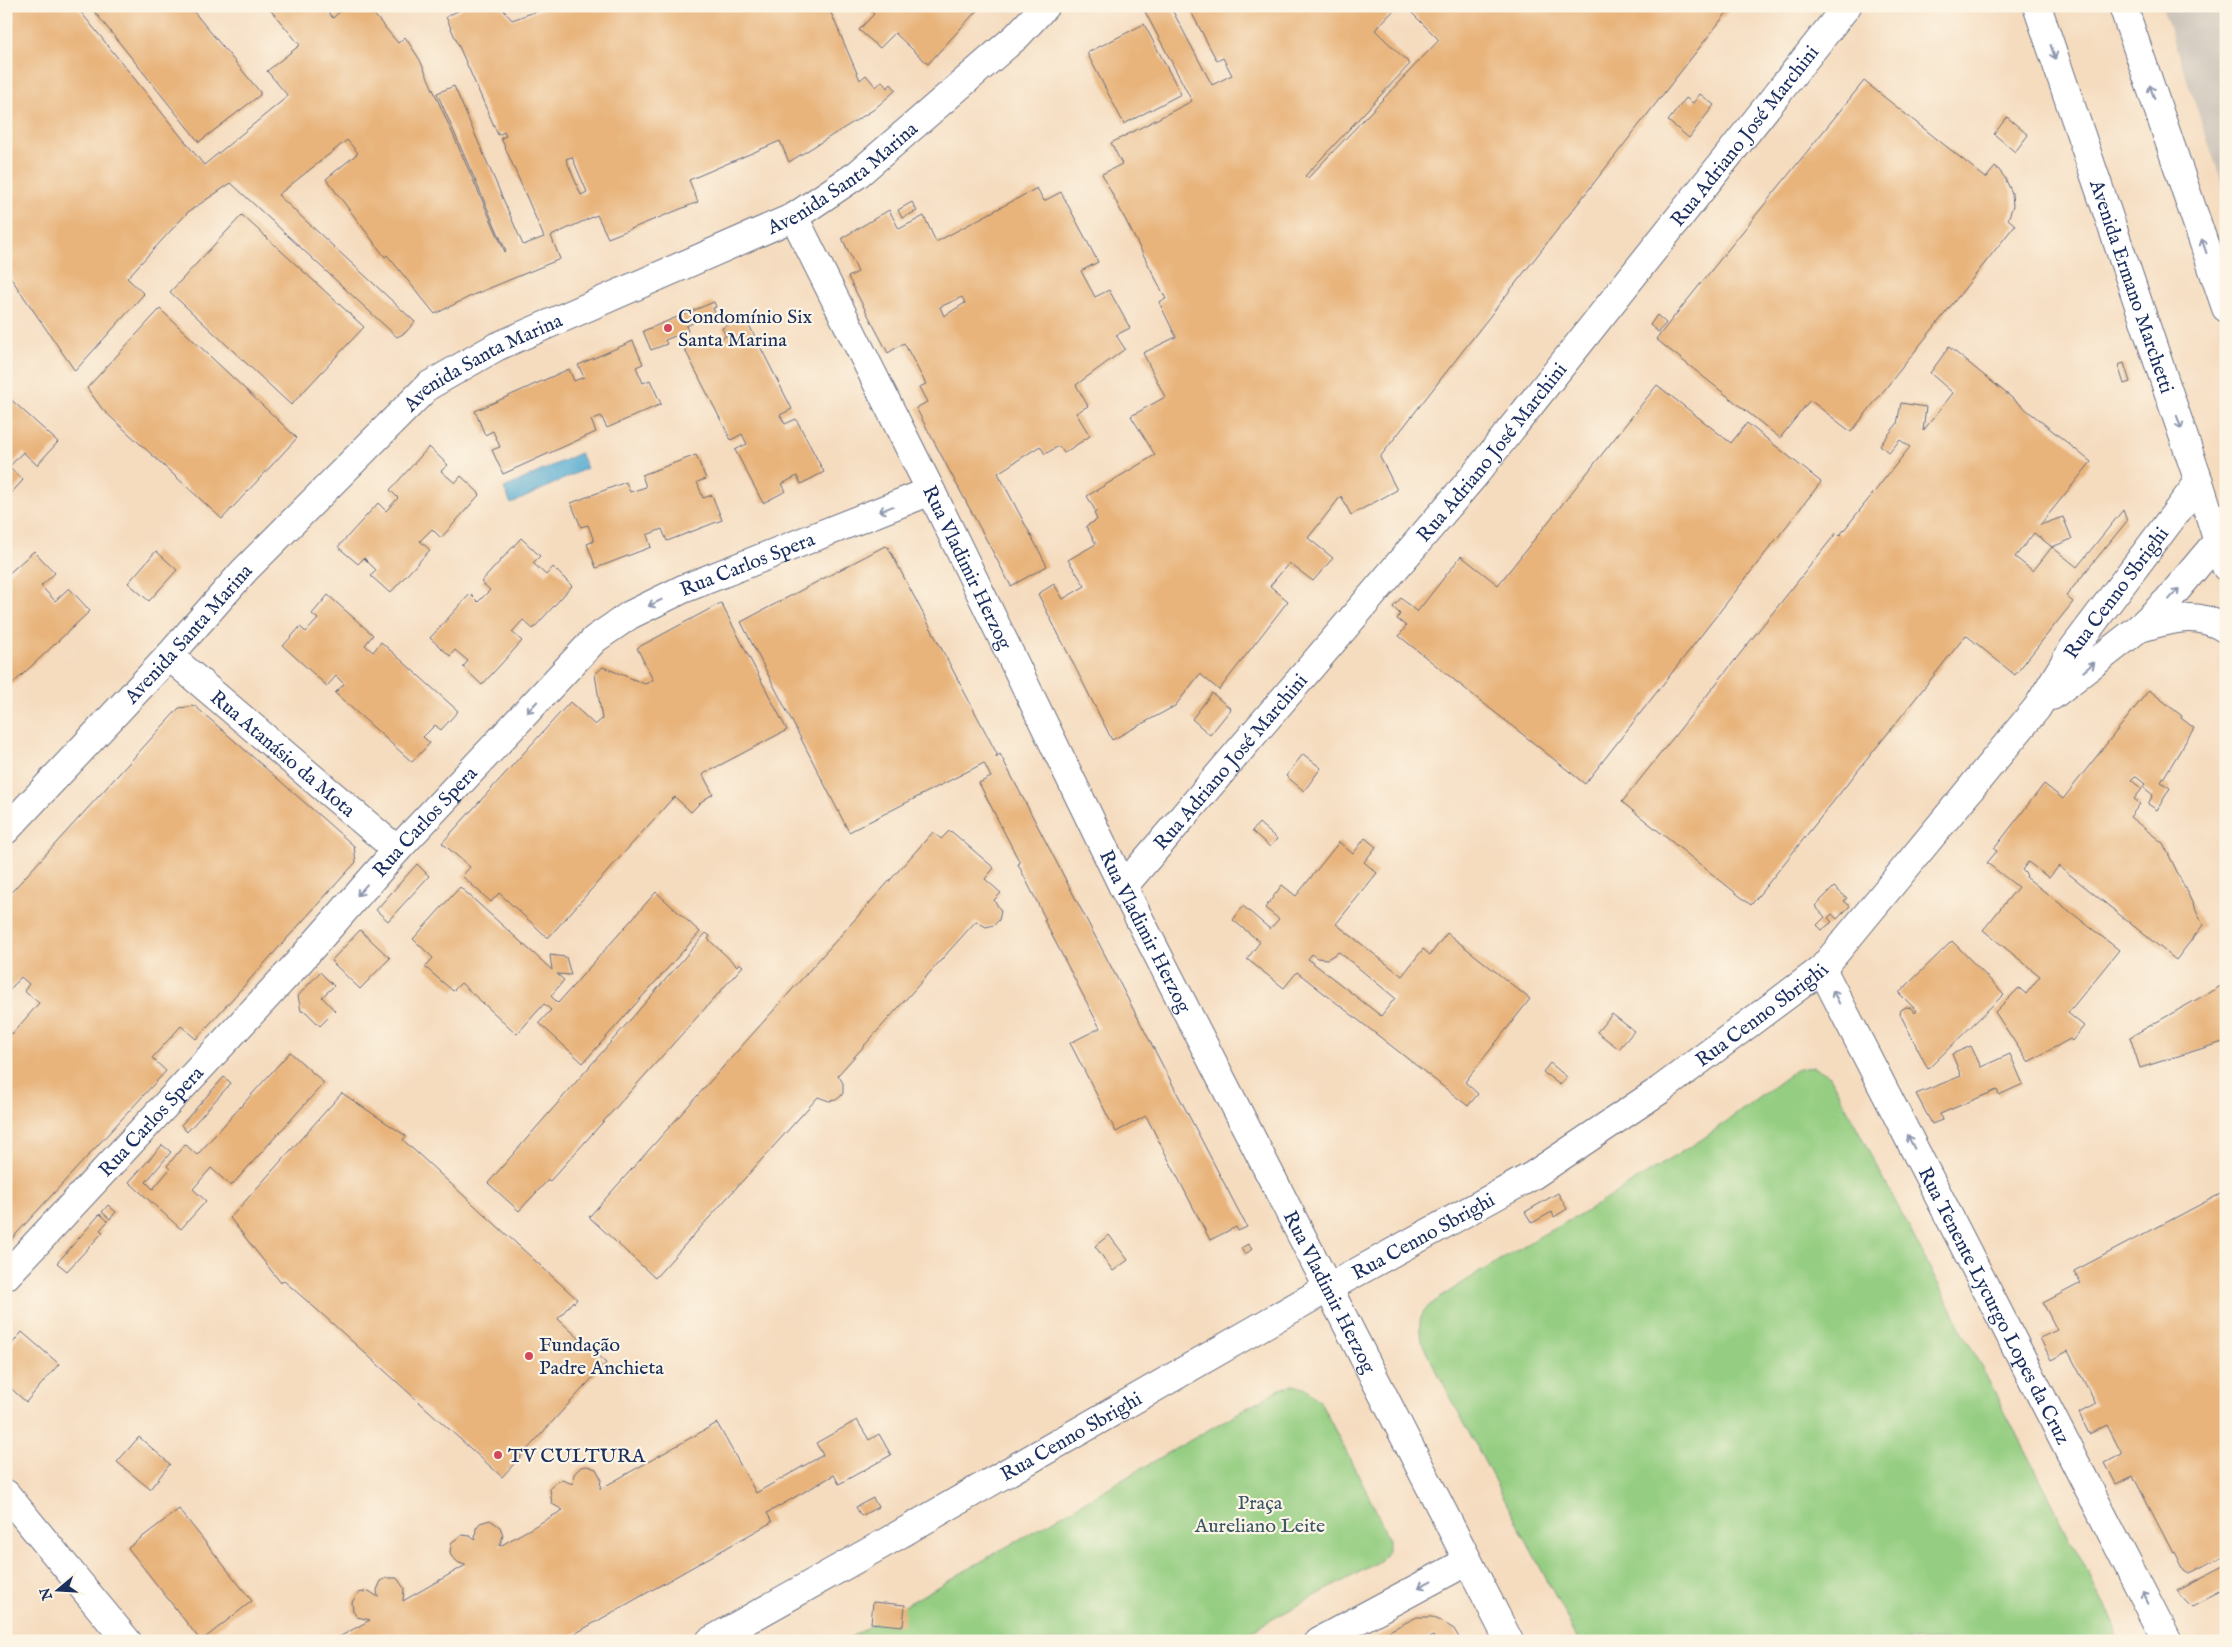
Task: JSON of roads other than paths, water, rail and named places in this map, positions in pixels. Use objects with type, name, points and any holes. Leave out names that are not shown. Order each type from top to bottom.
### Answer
[{"type":"street","name":"Avenida Santa Marina","points":[[6,830],[169,656],[244,571],[428,386],[496,348],[794,217],[858,174],[1017,36],[1046,6]]},
{"type":"street","name":"Rua Adriano José Marchini","points":[[1123,887],[1473,477],[1847,6]]},
{"type":"street","name":"Avenida Ermano Marchetti","points":[[2037,6],[2199,482],[2221,536],[2226,566]]},
{"type":"street","points":[[2123,6],[2226,308]]},
{"type":"street","name":"Rua Vladimir Herzog","points":[[794,217],[931,491],[1123,887],[1509,1641]]},
{"type":"street","name":"Rua Cenno Sbrighi","points":[[710,1641],[890,1540],[1328,1288],[1532,1176],[1660,1090],[1822,969],[2037,708],[2073,649],[2199,482]]},
{"type":"street","name":"Rua Carlos Spera","points":[[6,1276],[298,962],[397,850],[595,639],[630,615],[683,589],[931,491]]},
{"type":"street","name":"Rua Cenno Sbrighi","points":[[2037,708],[2139,628],[2188,578],[2221,536]]},
{"type":"street","points":[[2139,628],[2185,617],[2202,618],[2226,629]]},
{"type":"street","name":"Rua Atanásio da Mota","points":[[169,656],[397,850]]},
{"type":"street","name":"Rua Tenente Lycurgo Lopes da Cruz","points":[[1822,969],[2167,1641]]},
{"type":"street","points":[[6,1494],[127,1641]]},
{"type":"street","points":[[1319,1641],[1468,1561]]},
{"type":"water","points":[[580,453],[587,468],[511,504],[504,488]]},
{"type":"place","name":"Condomínio Six Santa Marina","points":[[668,328]]},
{"type":"place","name":"Fundação Padre Anchieta","points":[[529,1356]]},
{"type":"place","name":"TV CULTURA","points":[[498,1455]]},
{"type":"park label","name":"Praça Aureliano Leite","points":[[1260,1514]]}]
